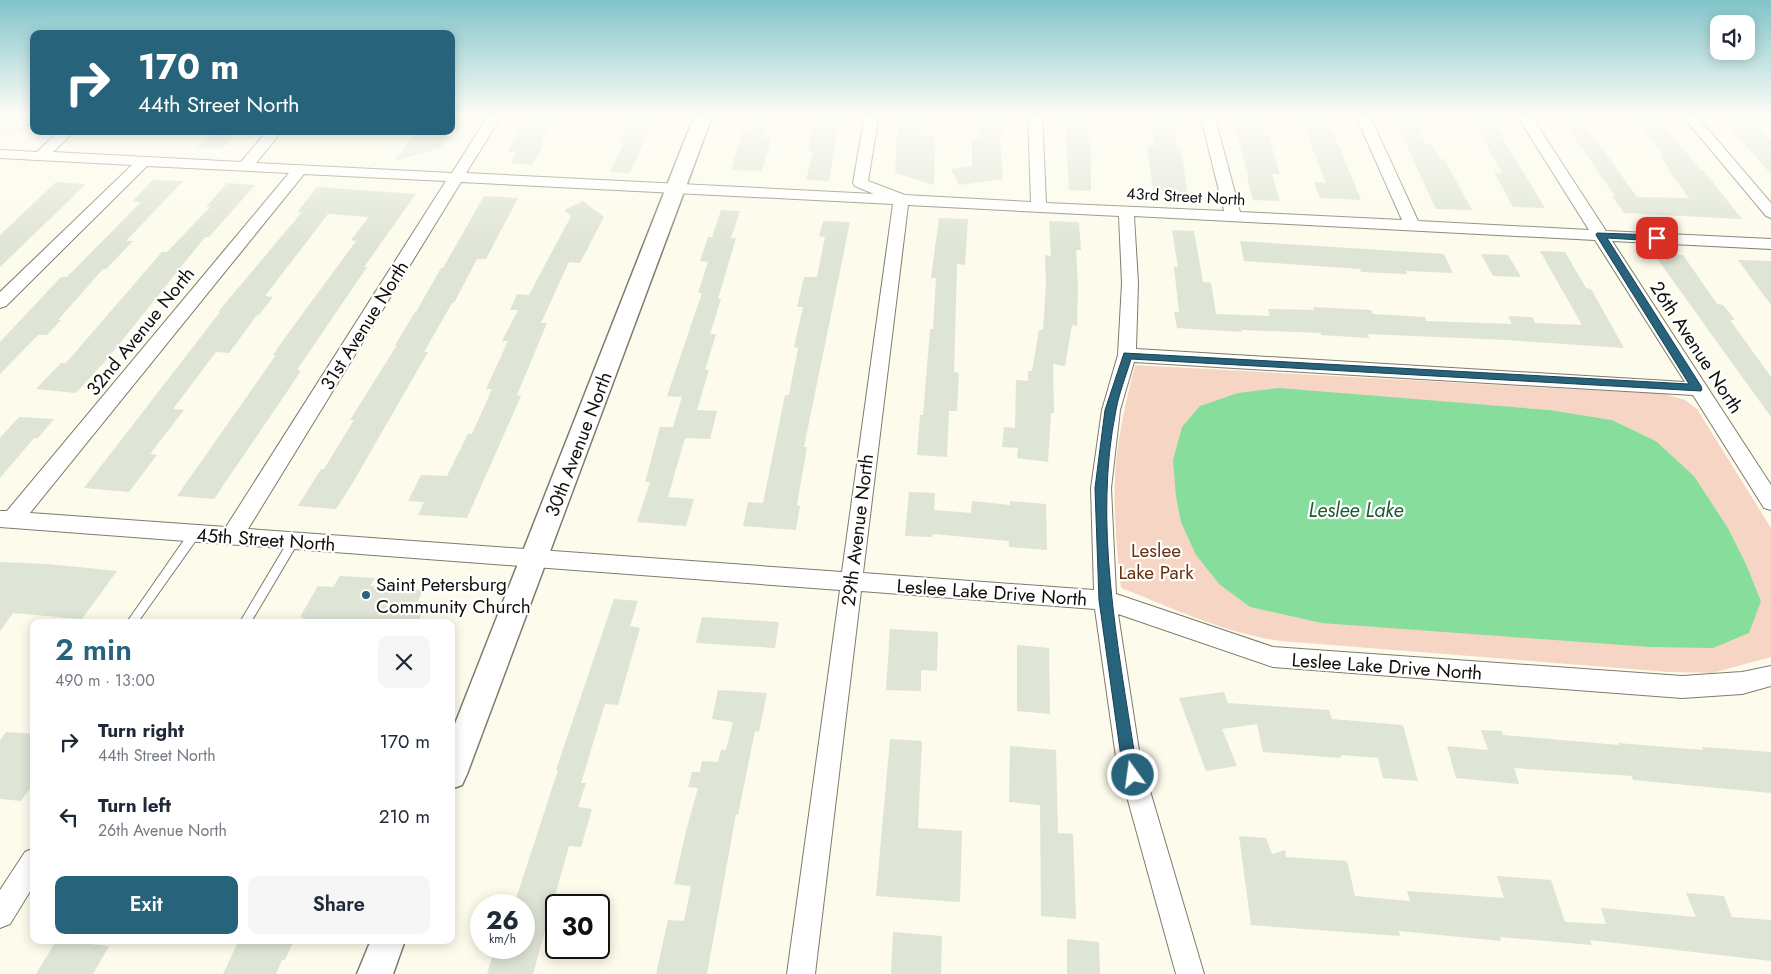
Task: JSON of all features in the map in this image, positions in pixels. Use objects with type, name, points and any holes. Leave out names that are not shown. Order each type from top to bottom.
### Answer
[{"type":"street","name":"43rd Street North","points":[[112,159],[901,198],[1771,244]]},
{"type":"street","points":[[244,166],[250,159]]},
{"type":"street","name":"31st Avenue North","points":[[232,536],[468,159]]},
{"type":"street","name":"30th Avenue North","points":[[455,764],[687,159]]},
{"type":"street","points":[[864,159],[860,183],[901,198]]},
{"type":"street","points":[[1037,159],[1039,206]]},
{"type":"street","points":[[1219,159],[1233,216]]},
{"type":"street","points":[[1382,159],[1412,226]]},
{"type":"street","name":"26th Avenue North","points":[[1552,159],[1771,502]]},
{"type":"street","points":[[1726,159],[1771,213]]},
{"type":"street","points":[[0,302],[144,161]]},
{"type":"street","name":"32nd Avenue North","points":[[6,519],[300,169]]},
{"type":"street","name":"29th Avenue North","points":[[801,974],[850,582],[901,198]]},
{"type":"street","points":[[1126,210],[1130,283],[1127,355],[1110,410],[1101,488],[1105,600],[1128,757],[1190,974]]},
{"type":"street","points":[[1127,355],[1697,389]]},
{"type":"street","name":"45th Street North","points":[[6,519],[533,559]]},
{"type":"street","name":"Leslee Lake Drive North","points":[[533,559],[1105,600],[1273,657],[1682,687],[1742,684],[1771,676]]},
{"type":"street","points":[[0,914],[30,867]]},
{"type":"street","points":[[376,974],[387,944]]},
{"type":"lane","points":[[134,619],[195,533]]},
{"type":"lane","points":[[247,619],[294,541]]},
{"type":"green space","name":"Leslee Lake Park","points":[[1135,365],[1665,394],[1685,400],[1697,409],[1771,528],[1771,657],[1712,673],[1669,672],[1281,641],[1240,633],[1180,612],[1121,588],[1115,518],[1115,476],[1125,406]],"holes":[[[1357,395],[1550,410],[1612,420],[1656,441],[1694,476],[1728,528],[1746,564],[1761,601],[1321,623],[1250,607],[1220,585]]]},
{"type":"water","name":"Leslee Lake","points":[[1279,388],[1550,410],[1612,420],[1656,441],[1694,476],[1728,528],[1746,564],[1761,601],[1749,633],[1713,648],[1650,647],[1321,623],[1250,607],[1220,585],[1196,555],[1181,522],[1176,496],[1173,460],[1182,427],[1200,406],[1238,393]]},
{"type":"building","points":[[512,159],[535,159],[532,165],[510,163]]},
{"type":"building","points":[[616,159],[636,159],[630,173],[610,172]]},
{"type":"building","points":[[734,159],[765,159],[762,171],[731,170]]},
{"type":"building","points":[[811,159],[833,159],[829,181],[806,180]]},
{"type":"building","points":[[896,159],[935,159],[934,185],[895,173]]},
{"type":"building","points":[[972,159],[1002,159],[1003,179],[959,185],[951,169],[972,166]]},
{"type":"building","points":[[1067,159],[1091,159],[1091,191],[1069,190]]},
{"type":"building","points":[[1149,159],[1183,159],[1187,192],[1153,190]]},
{"type":"building","points":[[1244,159],[1276,159],[1280,174],[1272,174],[1280,201],[1253,200],[1247,177],[1249,177]]},
{"type":"building","points":[[1317,159],[1344,159],[1361,200],[1320,198],[1314,182],[1326,183]]},
{"type":"building","points":[[1413,159],[1444,159],[1472,210],[1436,209]]},
{"type":"building","points":[[1494,159],[1516,159],[1545,208],[1513,207],[1494,172],[1502,173]]},
{"type":"building","points":[[1590,159],[1610,159],[1637,197],[1689,198],[1663,159],[1692,159],[1700,170],[1703,170],[1742,219],[1624,213],[1611,195],[1615,196]]},
{"type":"building","points":[[1758,159],[1771,159],[1771,174]]},
{"type":"building","points":[[152,180],[183,181],[126,241],[133,241],[106,269],[103,269],[47,335],[38,335],[0,374],[0,342],[61,277],[67,277],[141,202],[133,201]]},
{"type":"building","points":[[56,182],[86,184],[0,267],[0,235]]},
{"type":"building","points":[[227,183],[255,185],[209,237],[205,237],[108,358],[76,393],[36,389],[61,363],[66,363],[162,252],[167,252],[210,207],[206,207]]},
{"type":"building","points":[[317,187],[416,194],[364,267],[367,267],[297,370],[301,371],[214,499],[177,496],[276,355],[273,355],[287,335],[356,241],[351,240],[369,217],[328,214],[265,296],[273,297],[229,353],[216,352],[173,409],[184,410],[150,454],[157,455],[129,492],[84,488],[220,312],[218,312],[302,212],[297,212]]},
{"type":"building","points":[[484,196],[518,198],[486,259],[477,259],[454,303],[452,303],[424,352],[428,352],[352,484],[336,509],[298,506],[321,469],[324,469],[354,420],[350,420],[397,345],[395,345],[441,268],[443,268]]},
{"type":"building","points":[[583,201],[604,217],[580,263],[569,262],[541,323],[547,323],[517,395],[521,396],[467,518],[418,515],[424,502],[408,501],[421,475],[447,476],[468,434],[472,434],[492,389],[486,389],[508,341],[502,341],[518,310],[510,310],[517,294],[529,295],[571,216],[564,210]]},
{"type":"building","points":[[721,210],[740,211],[731,238],[736,238],[710,334],[716,334],[705,370],[709,370],[697,410],[717,411],[710,439],[685,438],[668,497],[694,499],[686,526],[637,522],[650,482],[645,482],[660,427],[673,427],[682,397],[667,396],[702,293],[698,293],[708,262],[700,261],[708,237],[712,237]]},
{"type":"building","points":[[939,218],[968,219],[965,265],[957,264],[954,372],[959,373],[957,411],[949,411],[947,457],[917,455],[920,415],[923,415],[930,329],[933,329],[936,278],[931,278]]},
{"type":"building","points":[[823,221],[850,222],[804,447],[807,447],[797,505],[800,506],[796,530],[743,526],[748,502],[763,503],[785,395],[789,395],[798,348],[794,347],[803,307],[797,307],[804,277],[817,277],[825,237],[819,236]]},
{"type":"building","points":[[1049,221],[1079,222],[1081,250],[1076,250],[1078,284],[1077,326],[1072,325],[1065,366],[1053,364],[1054,413],[1051,413],[1048,462],[1017,458],[1018,448],[1002,447],[1004,427],[1015,428],[1016,380],[1028,381],[1028,371],[1032,371],[1039,330],[1043,330],[1046,285],[1045,255],[1051,256]]},
{"type":"building","points":[[1172,230],[1194,231],[1203,282],[1211,283],[1216,314],[1270,316],[1268,309],[1314,310],[1313,307],[1371,310],[1373,314],[1425,317],[1426,321],[1512,324],[1508,316],[1532,317],[1535,323],[1582,325],[1540,251],[1565,252],[1586,288],[1591,289],[1624,348],[1507,340],[1368,334],[1369,338],[1321,335],[1321,333],[1241,330],[1242,332],[1177,328],[1174,312],[1179,312],[1174,267],[1178,267]]},
{"type":"building","points":[[1240,241],[1444,254],[1453,273],[1361,272],[1360,269],[1244,261]]},
{"type":"building","points":[[1653,253],[1683,255],[1717,304],[1723,305],[1735,320],[1730,320],[1771,377],[1771,417]]},
{"type":"building","points":[[1481,254],[1508,255],[1521,277],[1493,276]]},
{"type":"building","points":[[1738,260],[1771,261],[1771,305]]},
{"type":"building","points":[[19,417],[54,419],[38,438],[34,438],[0,478],[0,438]]},
{"type":"building","points":[[909,492],[935,493],[934,510],[971,513],[972,501],[1010,505],[1010,501],[1046,504],[1047,550],[1009,547],[1009,541],[933,534],[932,537],[905,536]]},
{"type":"building","points":[[0,562],[48,564],[117,571],[82,619],[13,613],[0,631]]},
{"type":"building","name":"Saint Petersburg Community Church","points":[[340,576],[375,578],[370,586],[423,590],[418,601],[428,602],[420,619],[302,619],[303,617],[300,617],[318,586],[333,587]]},
{"type":"building","points":[[614,599],[638,601],[630,626],[640,628],[618,705],[605,704],[581,783],[586,783],[578,807],[592,809],[581,847],[569,846],[556,894],[545,894],[545,931],[533,974],[487,974],[492,959],[535,959],[535,894],[518,894],[558,770],[556,770]]},
{"type":"building","points":[[702,617],[779,622],[775,648],[696,643]]},
{"type":"building","points":[[890,629],[938,632],[937,671],[921,670],[921,691],[886,690]]},
{"type":"building","points":[[1017,645],[1049,648],[1050,714],[1017,711]]},
{"type":"building","points":[[718,690],[767,693],[759,732],[755,731],[738,815],[736,814],[707,974],[656,974],[668,920],[684,921],[691,886],[674,884],[698,788],[688,787],[692,772],[700,772],[702,761],[718,762],[721,750],[726,750],[733,722],[712,719]]},
{"type":"building","points":[[1224,692],[1228,703],[1329,710],[1332,719],[1403,725],[1418,781],[1383,778],[1378,758],[1341,755],[1341,758],[1263,752],[1257,724],[1222,729],[1237,766],[1206,771],[1179,698]]},
{"type":"building","points":[[1481,730],[1502,731],[1503,735],[1619,745],[1618,743],[1703,750],[1702,747],[1771,752],[1771,793],[1633,780],[1632,776],[1514,768],[1519,784],[1456,778],[1447,746],[1488,750]]},
{"type":"building","points":[[6,732],[30,734],[30,789],[21,801],[0,799],[0,741]]},
{"type":"building","points":[[890,739],[922,741],[918,828],[962,831],[960,902],[876,896]]},
{"type":"building","points":[[1010,746],[1056,750],[1058,833],[1073,834],[1076,919],[1041,916],[1040,805],[1009,802]]},
{"type":"building","points":[[1239,836],[1266,838],[1272,854],[1285,850],[1286,857],[1347,861],[1355,896],[1410,901],[1407,891],[1504,898],[1497,876],[1551,880],[1565,922],[1606,924],[1601,908],[1696,917],[1686,893],[1724,896],[1732,917],[1771,920],[1771,961],[1590,940],[1592,945],[1500,937],[1501,941],[1399,931],[1400,936],[1251,925]]},
{"type":"building","points":[[893,932],[942,936],[941,974],[891,974]]},
{"type":"building","points":[[1067,939],[1099,942],[1100,974],[1067,974]]},
{"type":"building","points":[[54,944],[109,946],[93,974],[36,974]]},
{"type":"building","points":[[237,944],[292,944],[276,974],[223,974]]},
{"type":"place","name":"Saint Petersburg Community Church","points":[[366,595]]},
{"type":"route","points":[[1133,775],[1128,757],[1105,600],[1101,488],[1110,410],[1127,355],[1697,389],[1600,235],[1657,238]]}]
